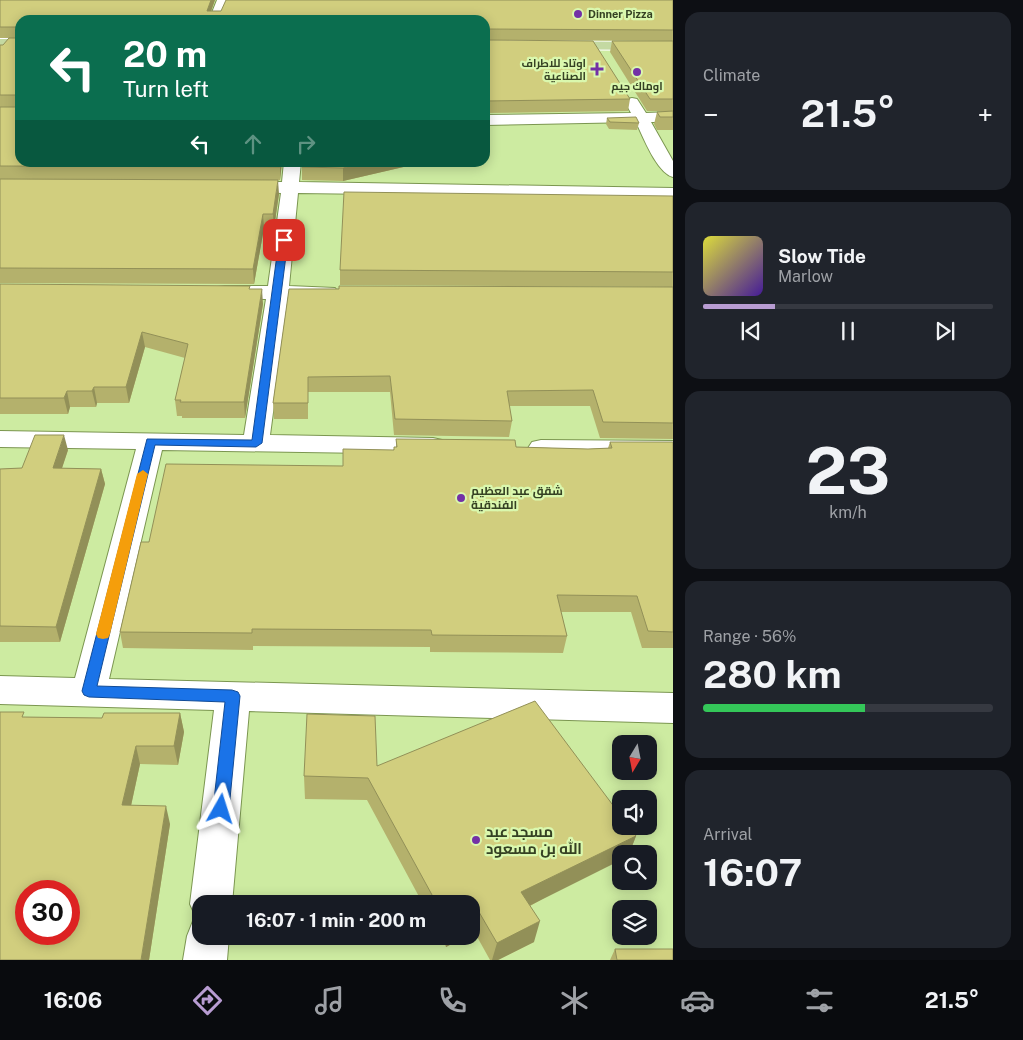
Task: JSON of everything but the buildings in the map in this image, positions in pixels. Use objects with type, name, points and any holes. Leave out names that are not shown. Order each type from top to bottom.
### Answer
[{"type":"main road","points":[[490,36],[673,36]]},
{"type":"main road","points":[[490,45],[673,46]]},
{"type":"street","points":[[218,15],[223,0]]},
{"type":"street","points":[[597,46],[605,60]]},
{"type":"street","points":[[622,88],[641,116],[661,158],[673,172]]},
{"type":"street","points":[[490,120],[641,116],[673,117]]},
{"type":"street","points":[[256,443],[278,293],[292,167]]},
{"type":"street","points":[[221,187],[673,193]]},
{"type":"street","points":[[208,292],[347,293]]},
{"type":"street","points":[[0,440],[452,447]]},
{"type":"street","points":[[89,691],[150,441]]},
{"type":"street","points":[[521,448],[673,449]]},
{"type":"street","points":[[0,690],[673,708]]},
{"type":"street","points":[[212,895],[232,696]]},
{"type":"street","points":[[205,960],[207,945]]},
{"type":"slow traffic","points":[[103,634],[143,474]]},
{"type":"place","name":"Dinner Pizza","points":[[578,14]]},
{"type":"place","name":"اوتاد للاطراف الصناعية","points":[[597,69]]},
{"type":"place","name":"اوماك جيم","points":[[637,72]]},
{"type":"place","name":"شقق عبد العظيم الفندقية","points":[[461,498]]},
{"type":"place","name":"مسجد عبد الله بن مسعود","points":[[476,840]]},
{"type":"route","points":[[221,809],[232,696],[89,691],[150,441],[256,443],[284,240]]}]
